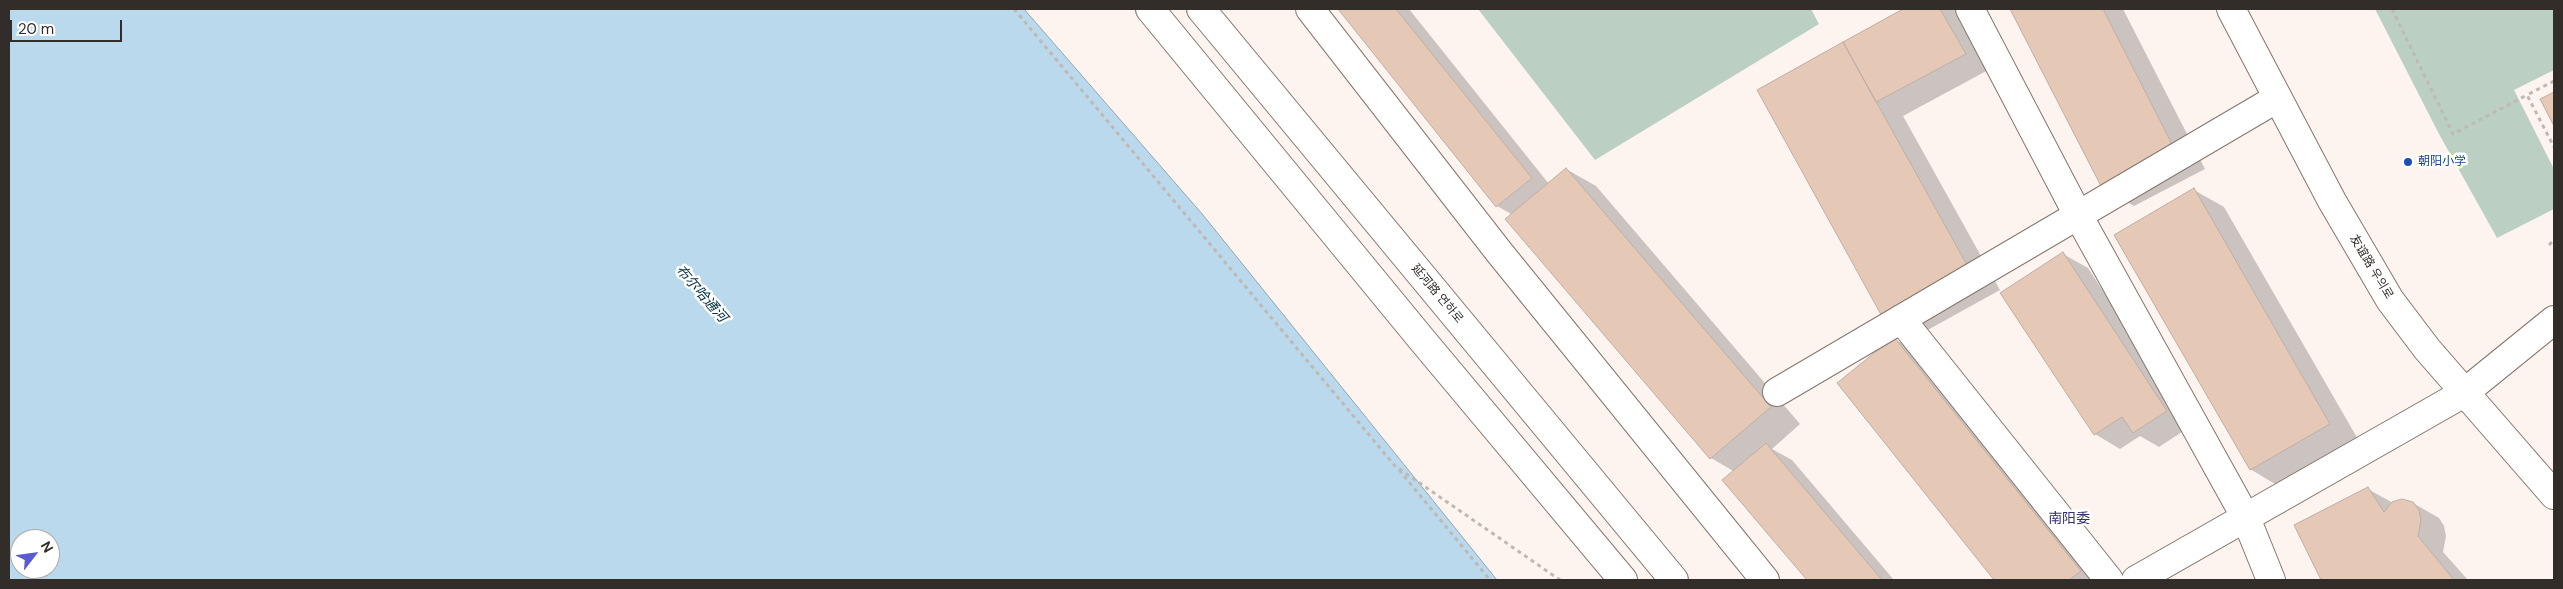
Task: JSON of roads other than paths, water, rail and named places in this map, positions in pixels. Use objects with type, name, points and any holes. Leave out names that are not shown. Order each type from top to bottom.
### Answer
[{"type":"main road","points":[[1150,9],[1423,341],[1623,580]]},
{"type":"main road","name":"延河路 연하로","points":[[1200,9],[1674,580]]},
{"type":"main road","points":[[1310,9],[1499,252],[1765,580]]},
{"type":"main road","points":[[1970,9],[2078,215],[2246,518],[2271,580]]},
{"type":"main road","name":"友谊路 우의로","points":[[2230,9],[2276,99],[2332,201],[2390,300],[2426,349],[2554,495]]},
{"type":"main road","points":[[1776,392],[2276,99]]},
{"type":"main road","points":[[1901,319],[2109,580]]},
{"type":"main road","points":[[2136,580],[2464,393],[2554,320]]},
{"type":"water","name":"布尔哈通河","points":[[9,9],[1024,9],[1203,215],[1497,580],[9,580]]},
{"type":"place","name":"朝阳小学","points":[[2408,162]]},
{"type":"district","name":"南阳委","points":[[2069,519]]}]
